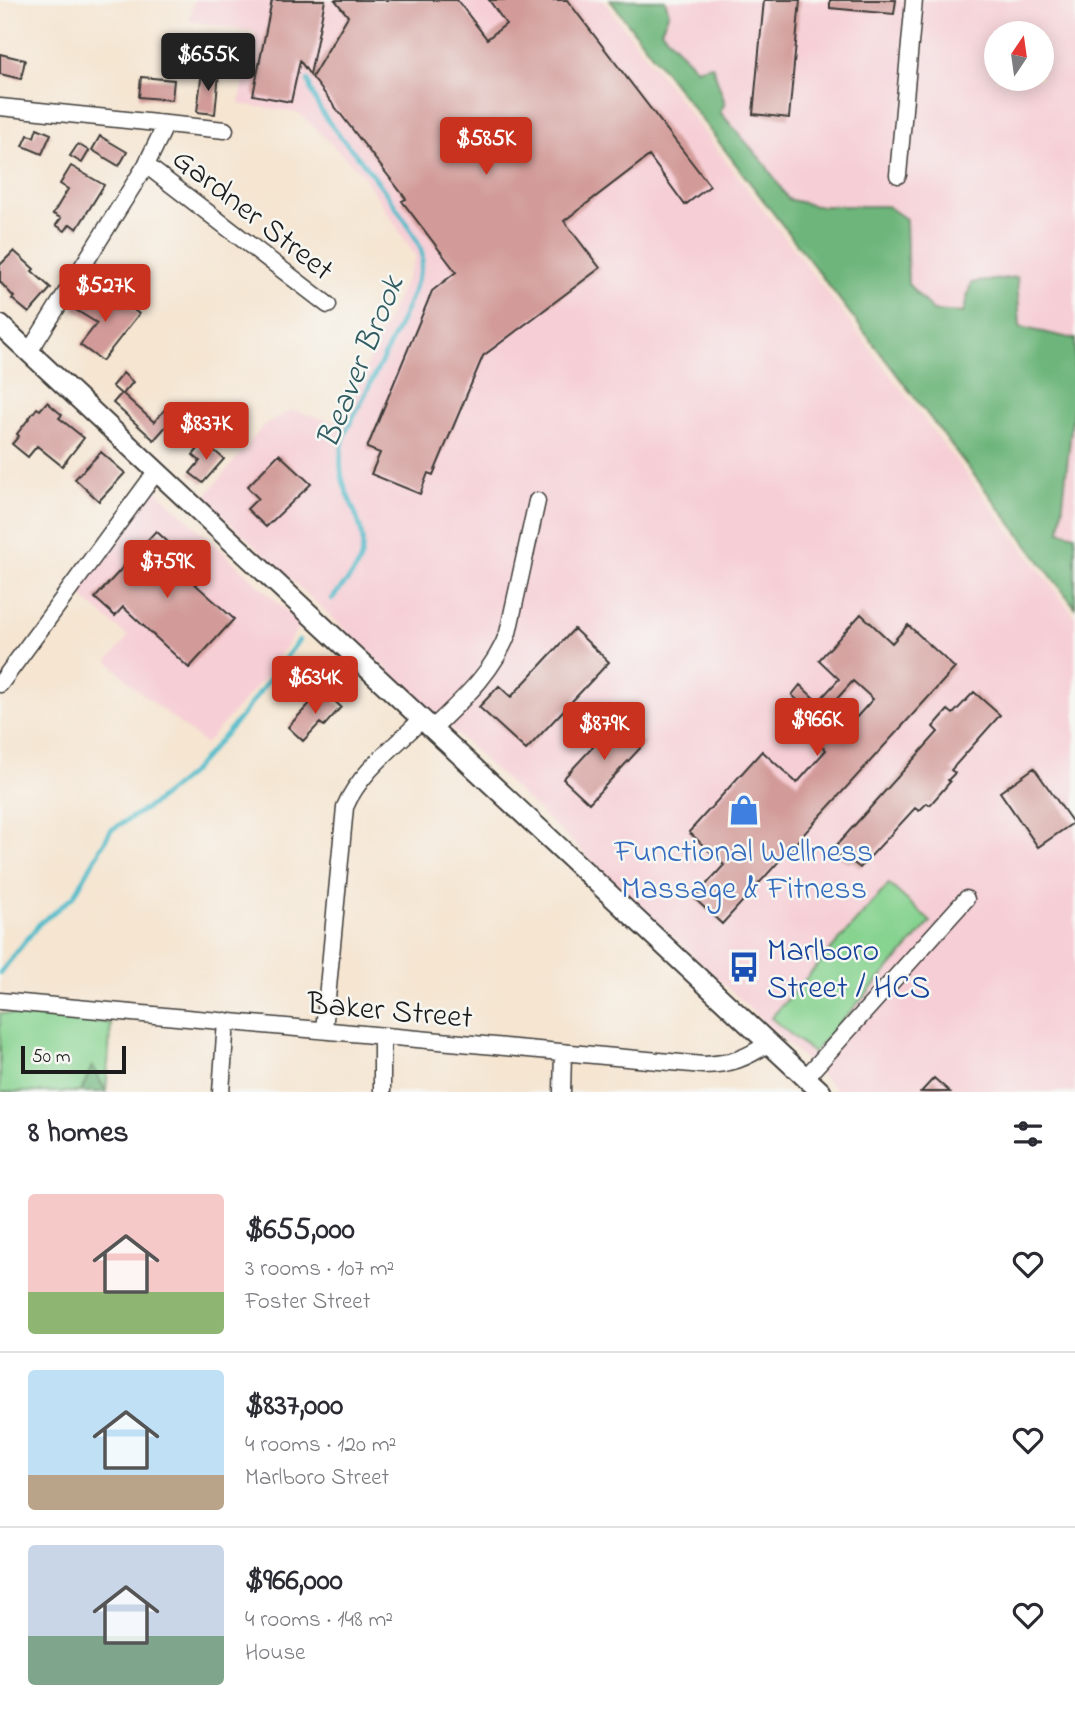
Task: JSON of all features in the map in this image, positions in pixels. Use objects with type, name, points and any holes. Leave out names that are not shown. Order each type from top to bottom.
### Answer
[{"type":"street","points":[[898,175],[914,0]]},
{"type":"street","points":[[0,107],[225,130]]},
{"type":"street","points":[[29,352],[146,165],[166,124]]},
{"type":"street","name":"Gardner Street","points":[[146,165],[328,305]]},
{"type":"street","points":[[0,325],[821,1092]]},
{"type":"street","points":[[0,684],[156,472]]},
{"type":"street","points":[[324,1030],[345,807],[352,791],[364,776],[484,678],[501,651],[508,633],[537,501]]},
{"type":"street","points":[[806,1077],[967,899]]},
{"type":"street","name":"Baker Street","points":[[0,1002],[703,1065],[728,1064],[747,1057],[769,1043]]},
{"type":"street","points":[[221,1092],[226,1021]]},
{"type":"street","points":[[382,1037],[382,1092]]},
{"type":"street","points":[[562,1092],[563,1053]]},
{"type":"shaded area","points":[[194,0],[603,0],[1075,616],[1075,1092],[839,1092],[204,498],[263,426],[292,410],[335,422],[346,410],[416,257],[362,174],[299,113],[239,104],[255,32],[189,21]]},
{"type":"shaded area","points":[[665,0],[1075,0],[1075,339],[1020,327],[1016,277],[964,313],[933,311],[908,284],[906,219],[887,206],[816,206],[788,199],[765,164],[720,112],[696,69],[660,30],[669,13]]},
{"type":"shaded area","points":[[1075,385],[1075,535],[1059,531]]},
{"type":"shaded area","points":[[153,487],[301,624],[267,675],[205,744],[134,687],[108,661],[128,637],[75,591]]},
{"type":"green space","points":[[610,0],[665,0],[669,13],[661,30],[696,69],[712,65],[725,103],[720,112],[765,164],[788,199],[816,206],[887,206],[906,219],[908,284],[933,311],[963,313],[971,283],[1017,277],[1020,327],[1075,339],[1074,402],[1060,531],[1075,535],[1075,607]]},
{"type":"green space","points":[[889,884],[931,922],[813,1053],[771,1018]]},
{"type":"green space","points":[[0,1013],[111,1023],[106,1092],[92,1067],[81,1092],[0,1092]]},
{"type":"green space","points":[[92,1066],[106,1092],[81,1092]]},
{"type":"building","points":[[272,0],[325,0],[310,75],[300,61],[291,102],[253,95]]},
{"type":"building","points":[[335,0],[457,0],[487,39],[506,24],[489,0],[567,0],[710,186],[685,205],[649,156],[564,221],[600,268],[483,356],[433,475],[428,473],[420,494],[371,474],[380,453],[367,448],[432,291],[456,272],[402,201],[406,199],[312,77],[348,16]]},
{"type":"building","points":[[764,0],[800,0],[789,118],[753,114]]},
{"type":"building","points":[[830,0],[896,0],[894,14],[830,8]]},
{"type":"building","points":[[0,54],[25,60],[21,79],[0,74]]},
{"type":"building","points":[[202,71],[219,73],[215,114],[197,112]]},
{"type":"building","points":[[141,77],[174,80],[172,100],[139,97]]},
{"type":"building","points":[[37,128],[51,134],[42,154],[23,146],[28,135],[34,137]]},
{"type":"building","points":[[100,136],[127,152],[119,166],[92,150]]},
{"type":"building","points":[[78,144],[89,151],[82,163],[70,156]]},
{"type":"building","points":[[71,166],[104,185],[77,229],[70,224],[65,231],[56,225],[61,218],[53,214],[68,189],[60,184]]},
{"type":"building","points":[[14,251],[51,288],[29,313],[12,299],[14,297],[0,282],[0,265]]},
{"type":"building","points":[[85,292],[109,307],[117,297],[139,314],[102,361],[80,345],[97,323],[74,309]]},
{"type":"building","points":[[123,373],[133,382],[123,394],[154,422],[167,407],[176,415],[154,440],[113,403],[121,394],[112,386]]},
{"type":"building","points":[[47,402],[62,415],[59,418],[84,438],[62,466],[37,446],[28,457],[12,444],[37,408],[40,410]]},
{"type":"building","points":[[204,442],[224,459],[203,483],[190,473],[200,461],[193,455]]},
{"type":"building","points":[[101,452],[125,473],[99,501],[75,479]]},
{"type":"building","points":[[279,454],[311,484],[266,527],[247,509],[258,498],[247,487]]},
{"type":"building","points":[[156,531],[204,575],[195,584],[234,619],[189,668],[123,607],[115,616],[95,598]]},
{"type":"building","points":[[861,614],[892,643],[908,625],[955,668],[722,924],[694,898],[724,865],[689,832],[762,751],[797,783],[826,750],[798,724],[809,711],[792,695],[800,685],[818,702],[839,679],[819,660]],"holes":[[[853,681],[873,699],[854,720],[834,702]]]},
{"type":"building","points":[[574,629],[609,662],[526,750],[479,707],[499,686],[511,697]]},
{"type":"building","points":[[325,692],[341,707],[324,726],[320,723],[303,741],[288,727],[315,698],[317,700]]},
{"type":"building","points":[[974,692],[1000,715],[951,770],[955,773],[948,780],[950,782],[930,805],[927,803],[919,811],[915,808],[860,868],[851,861],[848,864],[839,856],[842,853],[835,847],[938,732],[933,727],[948,710],[953,714]]},
{"type":"building","points":[[618,720],[644,744],[589,803],[563,779]]},
{"type":"building","points":[[1034,768],[1073,823],[1038,847],[1000,792]]},
{"type":"building","points":[[934,1078],[950,1092],[921,1092]]},
{"type":"waterway","name":"Beaver Brook","points":[[308,80],[323,114],[387,195],[413,233],[422,253],[415,287],[404,313],[345,434],[341,471],[363,543],[358,565],[332,599]]},
{"type":"waterway","name":"Beaver Brook","points":[[0,973],[39,924],[74,896],[111,830],[153,804],[189,775],[240,718],[299,640]]},
{"type":"place","name":"Functional Wellness Massage & Fitness","points":[[744,810]]},
{"type":"place","name":"Marlboro Street / HCS","points":[[744,967]]}]
